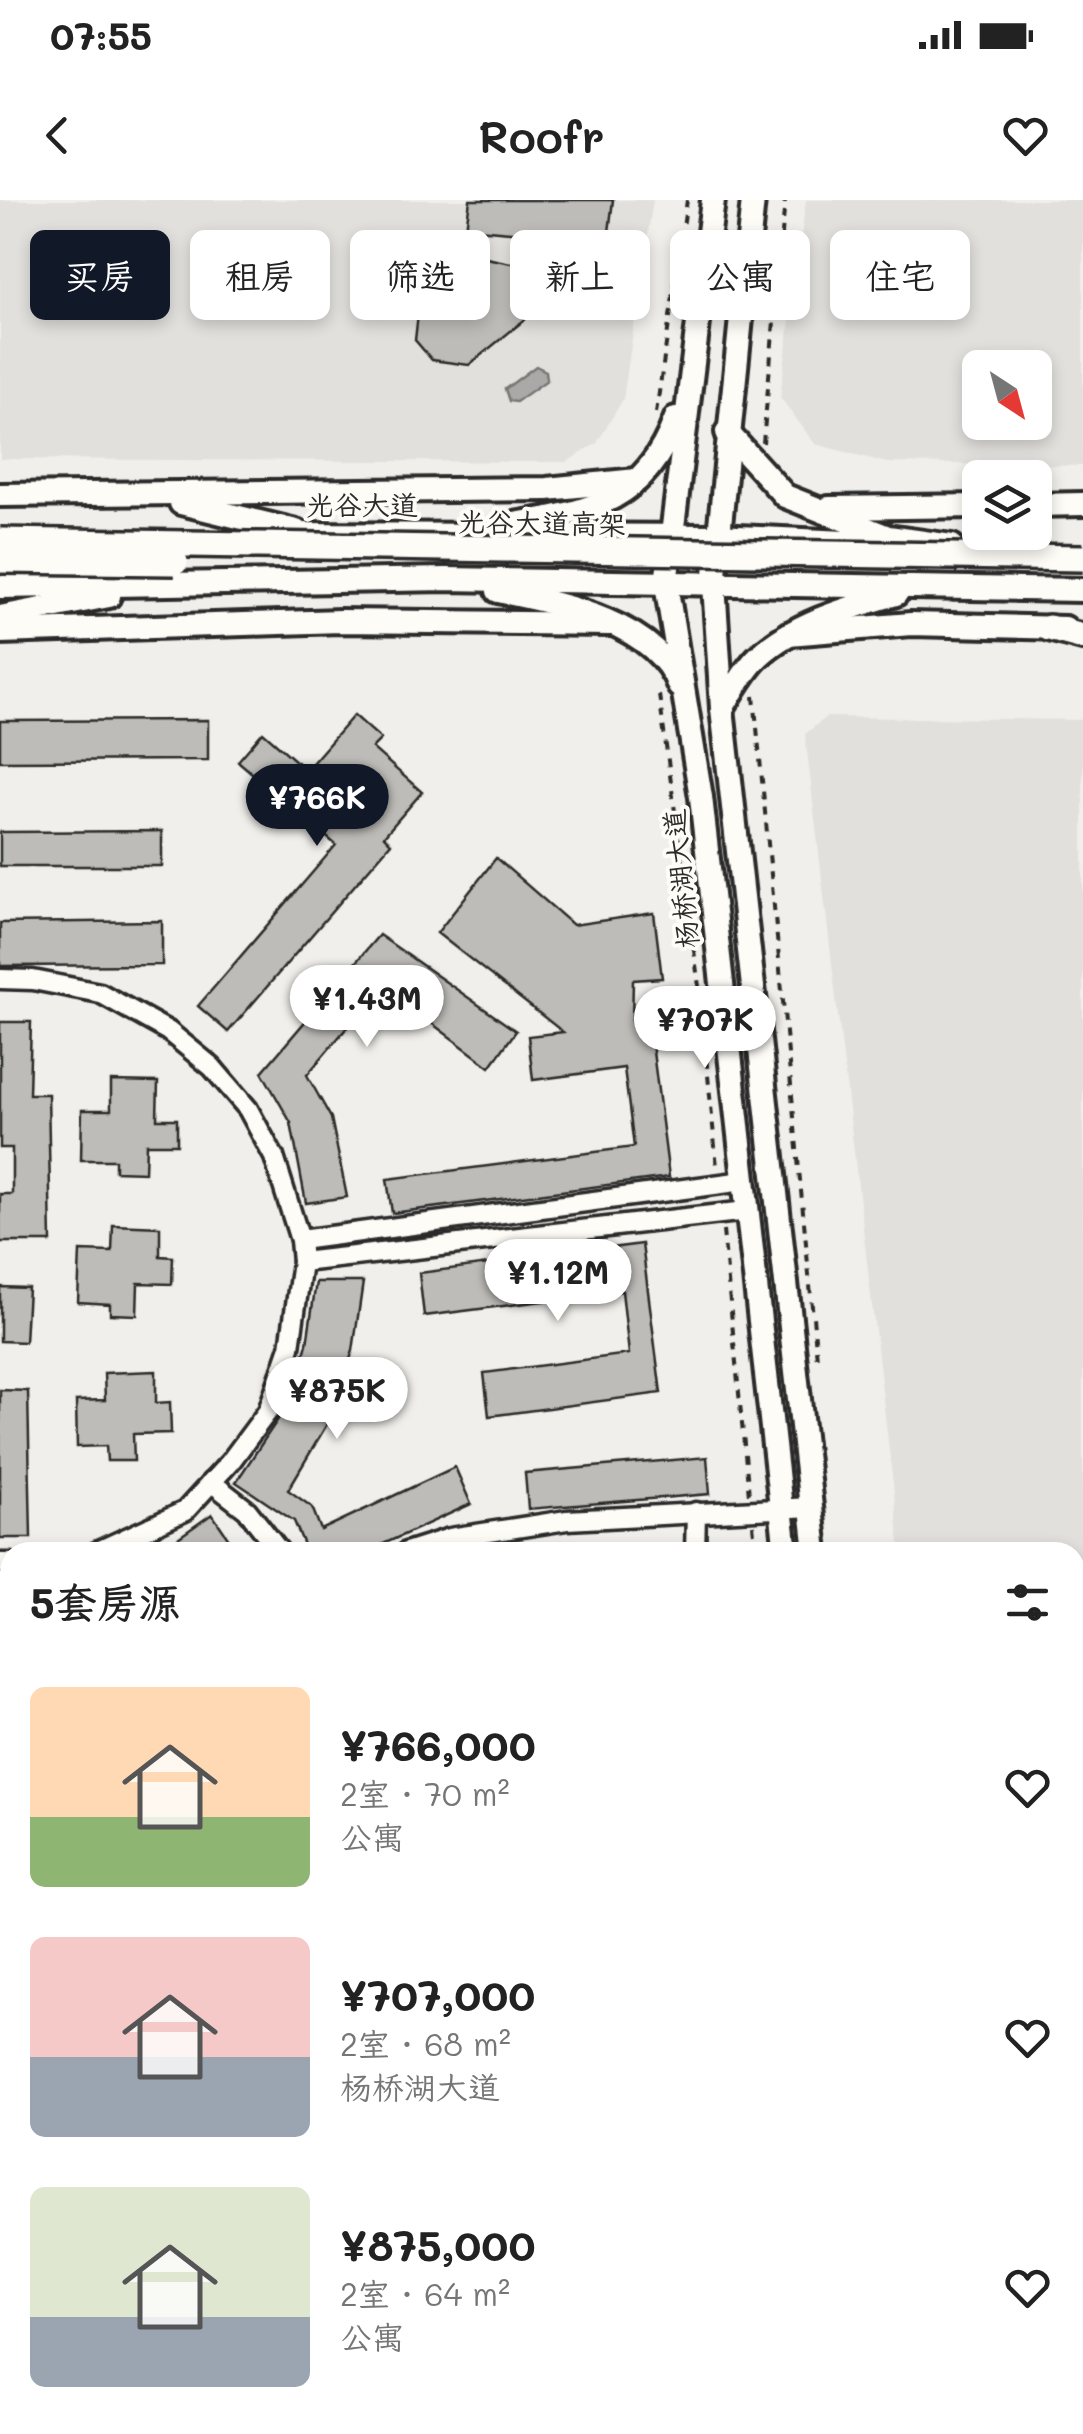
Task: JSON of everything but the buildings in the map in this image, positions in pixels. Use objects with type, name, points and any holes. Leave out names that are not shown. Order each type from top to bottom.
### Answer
[{"type":"highway","name":"光谷大道高架","points":[[0,543],[1083,558]]},
{"type":"highway","name":"光谷大道高架","points":[[0,560],[1079,587]]},
{"type":"highway","points":[[1049,628],[1083,636]]},
{"type":"main road","name":"杨桥湖大道","points":[[713,200],[666,584],[689,716],[785,1542]]},
{"type":"main road","points":[[753,200],[714,584],[722,708],[815,1542]]},
{"type":"main road","points":[[458,534],[591,511],[637,480],[665,448],[690,382]]},
{"type":"main road","points":[[727,432],[784,496],[888,537],[952,546]]},
{"type":"main road","points":[[0,495],[547,489],[637,480]]},
{"type":"main road","points":[[134,494],[304,534]]},
{"type":"main road","points":[[1052,505],[1083,504]]},
{"type":"main road","points":[[816,508],[962,506]]},
{"type":"main road","name":"光谷大道","points":[[0,543],[304,534],[458,534],[1083,546]]},
{"type":"main road","points":[[446,579],[584,610],[644,642],[674,674],[689,716]]},
{"type":"main road","points":[[0,586],[446,579],[1079,587]]},
{"type":"main road","points":[[0,617],[171,584]]},
{"type":"main road","points":[[722,708],[752,664],[788,634],[842,610],[920,587]]},
{"type":"main road","points":[[0,632],[340,620],[610,624]]},
{"type":"main road","points":[[788,634],[911,624],[1083,629]]},
{"type":"street","points":[[0,979],[33,980],[100,993],[168,1031],[212,1067],[248,1109],[274,1157],[300,1240],[302,1262],[290,1347],[268,1412],[185,1510],[117,1542]]},
{"type":"street","points":[[300,1240],[744,1181]]},
{"type":"street","points":[[302,1262],[748,1211]]},
{"type":"street","points":[[211,1482],[247,1510],[272,1542]]},
{"type":"street","points":[[437,1542],[567,1520],[810,1507]]},
{"type":"street","points":[[695,1542],[696,1512]]},
{"type":"path","points":[[654,428],[687,200]]},
{"type":"path","points":[[763,473],[763,424],[785,200]]},
{"type":"path","points":[[656,656],[719,1185]]},
{"type":"path","points":[[752,664],[817,1360]]},
{"type":"path","points":[[722,1214],[755,1542]]},
{"type":"shaded area","points":[[0,200],[653,200],[648,230],[510,230],[510,320],[635,320],[623,399],[597,443],[567,462],[0,459]]},
{"type":"shaded area","points":[[806,200],[1083,200],[1083,466],[1052,466],[1052,460],[887,463],[815,444],[780,397],[790,320],[810,320],[810,230],[802,230]]},
{"type":"shaded area","points":[[536,366],[546,371],[547,380],[516,402],[509,401],[505,389]]},
{"type":"shaded area","points":[[826,717],[1083,720],[1083,1542],[900,1542],[805,734]]}]
